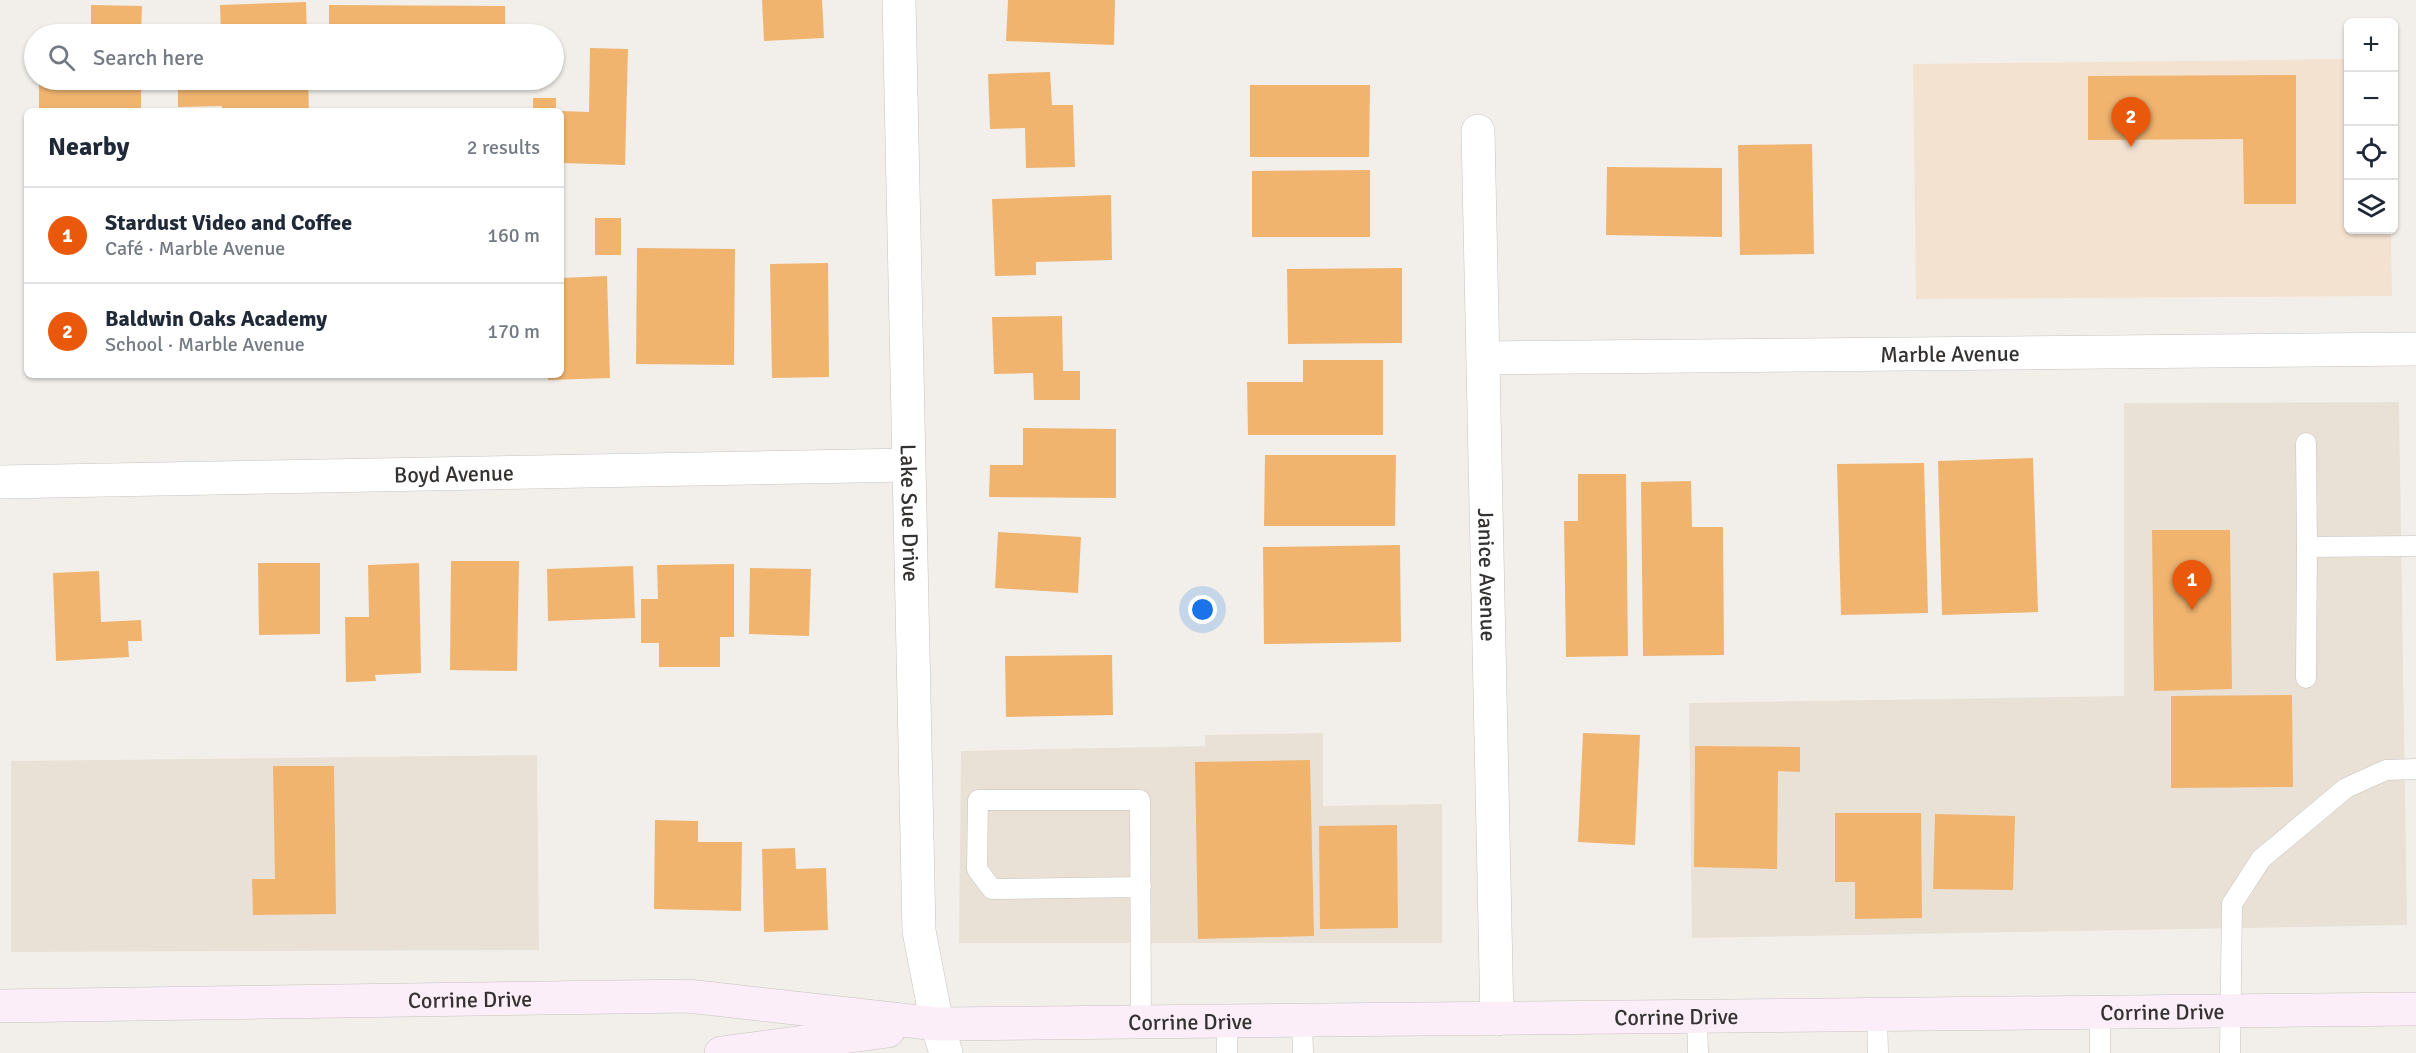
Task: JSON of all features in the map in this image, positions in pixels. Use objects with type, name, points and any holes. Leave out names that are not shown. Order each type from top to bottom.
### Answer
[{"type":"street","name":"Lake Sue Drive","points":[[899,0],[919,931],[942,1039]]},
{"type":"street","name":"Janice Avenue","points":[[1478,131],[1497,1019]]},
{"type":"street","name":"Marble Avenue","points":[[1484,358],[2416,349]]},
{"type":"street","name":"Boyd Avenue","points":[[0,482],[908,465]]},
{"type":"street","name":"Corrine Drive","points":[[0,1006],[688,996],[942,1039]]},
{"type":"street","name":"Corrine Drive","points":[[722,1053],[942,1039],[1141,1022],[2416,1009]]},
{"type":"lane","points":[[2307,443],[2307,678]]},
{"type":"lane","points":[[2307,548],[2416,546]]},
{"type":"lane","points":[[2230,1053],[2232,904],[2261,859],[2346,788],[2386,770],[2416,769]]},
{"type":"lane","points":[[1141,887],[992,889],[977,869],[978,800],[1140,800],[1141,887],[1141,1022]]},
{"type":"lane","points":[[2100,1012],[2100,1053]]},
{"type":"lane","points":[[1877,1014],[1878,1053]]},
{"type":"lane","points":[[1697,1017],[1698,1053]]},
{"type":"lane","points":[[1302,1020],[1303,1053]]},
{"type":"lane","points":[[1227,1021],[1227,1053]]},
{"type":"shaded area","points":[[2344,59],[2344,234],[2391,234],[2392,296],[1916,299],[1913,64]]},
{"type":"shaded area","points":[[2399,402],[2407,925],[1692,938],[1689,703],[2124,696],[2124,403]]},
{"type":"shaded area","points":[[1323,733],[1323,806],[1442,804],[1442,943],[959,943],[961,751],[1205,746],[1205,735]]},
{"type":"shaded area","points":[[537,755],[539,950],[11,952],[11,761]]},
{"type":"building","points":[[762,0],[822,0],[824,38],[764,41]]},
{"type":"building","points":[[1008,0],[1115,0],[1114,45],[1006,41]]},
{"type":"building","points":[[306,2],[307,24],[221,24],[220,5]]},
{"type":"building","points":[[91,5],[142,6],[141,24],[91,24]]},
{"type":"building","points":[[329,5],[505,6],[505,24],[329,24]]},
{"type":"building","points":[[590,48],[628,49],[625,165],[564,163],[564,111],[589,112]]},
{"type":"building","points":[[1050,72],[1052,105],[1073,105],[1075,167],[1026,168],[1025,128],[990,129],[988,74]]},
{"type":"building","points":[[2296,75],[2296,204],[2244,204],[2243,139],[2088,140],[2088,76]]},
{"type":"building","points":[[1250,85],[1370,85],[1369,157],[1250,157]]},
{"type":"building","points":[[39,90],[141,90],[141,108],[39,108]]},
{"type":"building","points":[[178,90],[308,90],[309,108],[178,107]]},
{"type":"building","points":[[533,98],[556,98],[556,108],[533,108]]},
{"type":"building","points":[[1812,144],[1814,254],[1740,255],[1738,145]]},
{"type":"building","points":[[1607,167],[1722,168],[1722,237],[1606,235]]},
{"type":"building","points":[[1370,170],[1370,237],[1252,237],[1252,171]]},
{"type":"building","points":[[1111,195],[1112,260],[1036,262],[1036,275],[995,276],[992,199]]},
{"type":"building","points":[[595,218],[621,218],[621,255],[595,255]]},
{"type":"building","points":[[637,248],[735,249],[734,365],[636,364]]},
{"type":"building","points":[[828,263],[829,377],[772,378],[770,264]]},
{"type":"building","points":[[1402,268],[1402,343],[1288,344],[1287,269]]},
{"type":"building","points":[[607,276],[610,378],[548,380],[548,378],[564,378],[564,278]]},
{"type":"building","points":[[1062,316],[1063,371],[1080,371],[1080,400],[1034,400],[1033,373],[994,374],[992,317]]},
{"type":"building","points":[[1303,360],[1383,360],[1383,435],[1248,435],[1247,382],[1303,382]]},
{"type":"building","points":[[1023,428],[1116,429],[1116,498],[989,497],[990,465],[1023,465]]},
{"type":"building","points":[[1265,455],[1396,455],[1395,526],[1264,526]]},
{"type":"building","points":[[2033,458],[2038,612],[1942,615],[1938,461]]},
{"type":"building","points":[[1924,463],[1928,613],[1841,615],[1837,464]]},
{"type":"building","points":[[1578,474],[1626,474],[1628,656],[1566,657],[1564,521],[1578,521]]},
{"type":"building","points":[[1691,481],[1692,527],[1723,527],[1724,655],[1643,656],[1641,482]]},
{"type":"building","points":[[2152,530],[2230,530],[2232,689],[2154,691]]},
{"type":"building","points":[[998,532],[1081,537],[1078,593],[995,588]]},
{"type":"building","points":[[1400,545],[1401,642],[1264,644],[1263,547]]},
{"type":"building","points":[[451,561],[519,561],[517,671],[450,670]]},
{"type":"building","points":[[258,563],[320,563],[320,634],[259,635]]},
{"type":"building","points":[[419,563],[421,673],[375,675],[376,681],[346,682],[345,617],[369,617],[368,565]]},
{"type":"building","points":[[734,564],[734,637],[720,637],[720,667],[659,667],[659,643],[641,643],[641,599],[658,599],[657,565]]},
{"type":"building","points":[[633,566],[635,618],[548,621],[547,569]]},
{"type":"building","points":[[750,568],[811,569],[809,636],[749,634]]},
{"type":"building","points":[[99,571],[101,622],[141,620],[142,641],[128,641],[129,657],[56,661],[53,573]]},
{"type":"building","points":[[1112,655],[1113,715],[1006,717],[1005,656]]},
{"type":"building","points":[[2292,695],[2293,787],[2171,788],[2171,696]]},
{"type":"building","points":[[1583,733],[1640,735],[1635,845],[1578,842]]},
{"type":"building","points":[[1695,746],[1800,747],[1800,772],[1778,771],[1777,869],[1694,867]]},
{"type":"building","points":[[1310,760],[1314,936],[1198,939],[1195,762]]},
{"type":"building","points":[[273,766],[334,766],[336,914],[253,915],[252,879],[275,879]]},
{"type":"building","points":[[1835,813],[1921,813],[1922,918],[1855,919],[1855,882],[1835,882]]},
{"type":"building","points":[[1935,814],[2015,816],[2013,890],[1933,889]]},
{"type":"building","points":[[655,820],[698,821],[698,842],[742,842],[741,911],[654,909]]},
{"type":"building","points":[[1397,825],[1398,928],[1320,929],[1319,826]]},
{"type":"building","points":[[795,848],[796,869],[826,868],[828,930],[764,932],[762,849]]},
{"type":"place","name":"Baldwin Oaks Academy","points":[[2131,147]]},
{"type":"place","name":"Stardust Video and Coffee","points":[[2192,610]]}]
